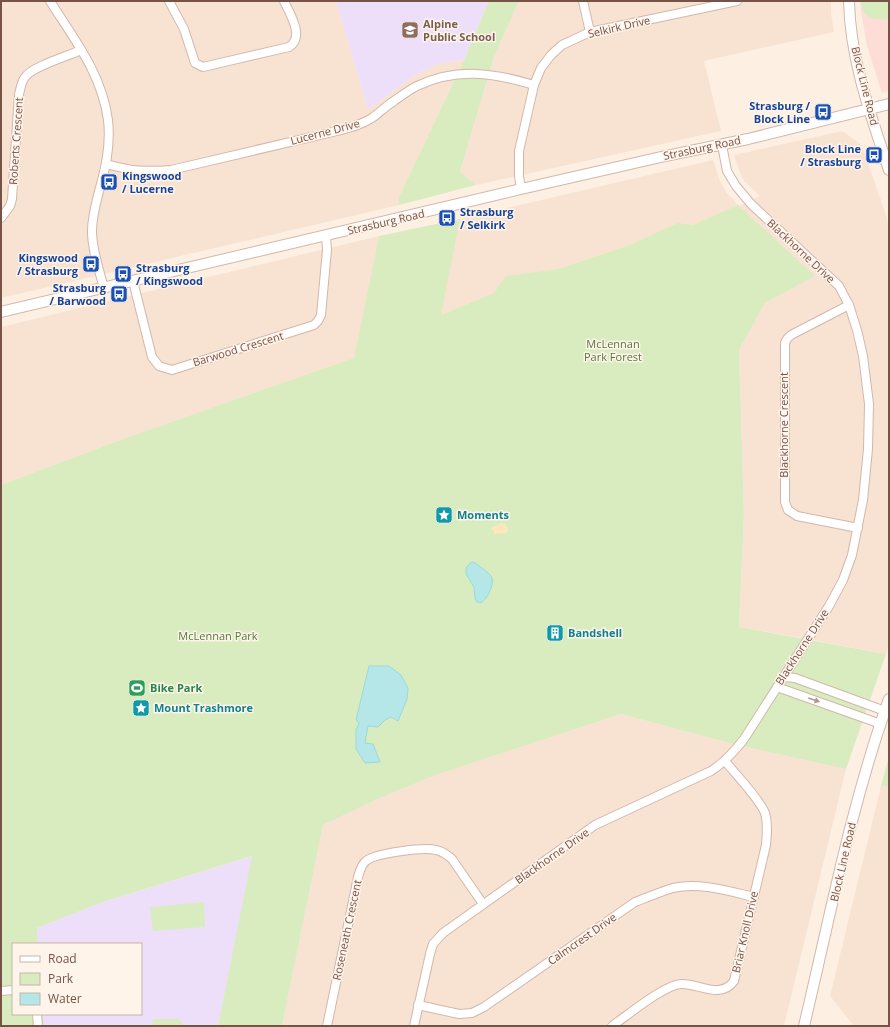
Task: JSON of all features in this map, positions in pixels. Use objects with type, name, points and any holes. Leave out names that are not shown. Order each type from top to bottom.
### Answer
[{"type":"street","points":[[50,1],[91,65],[105,102],[109,140],[106,164],[94,213],[92,231],[93,243],[104,288]]},
{"type":"street","points":[[169,1],[184,29],[195,63],[203,67],[289,47],[294,44],[297,33],[284,1]]},
{"type":"street","points":[[583,1],[590,32]]},
{"type":"street","name":"Selkirk Drive","points":[[521,189],[519,176],[519,151],[534,84],[541,68],[551,55],[562,45],[590,32],[737,1]]},
{"type":"street","name":"Block Line Road","points":[[850,1],[852,28],[857,58],[869,109],[889,170]]},
{"type":"street","name":"Roberts Crescent","points":[[1,218],[10,206],[12,199],[19,94],[22,81],[27,75],[36,69],[81,50]]},
{"type":"street","name":"Lucerne Drive","points":[[106,164],[136,172],[171,170],[354,127],[371,118],[417,86],[442,77],[485,73],[534,84]]},
{"type":"street","name":"Strasburg Road","points":[[1,312],[521,189],[661,157],[722,145],[889,104]]},
{"type":"street","name":"Blackhorne Drive","points":[[414,1026],[433,944],[443,933],[595,825],[696,778],[725,761],[744,739],[829,606],[843,580],[852,555],[866,479],[868,450],[868,404],[857,330],[849,305],[839,286],[751,204],[736,186],[727,171],[722,145]]},
{"type":"street","name":"Barwood Crescent","points":[[133,281],[152,357],[159,366],[172,370],[314,325],[321,315],[327,250],[326,236]]},
{"type":"street","name":"Blackhorne Crescent","points":[[849,305],[797,332],[787,338],[785,343],[785,502],[788,510],[796,516],[858,528]]},
{"type":"street","points":[[784,677],[795,678],[885,711]]},
{"type":"street","points":[[777,687],[881,724]]},
{"type":"street","name":"Block Line Road","points":[[804,1026],[850,828],[889,699]]},
{"type":"street","name":"Briar Knoll Drive","points":[[612,1026],[671,986],[681,984],[716,990],[730,986],[734,981],[766,844],[767,823],[765,813],[760,804],[725,761]]},
{"type":"street","name":"Roseneath Crescent","points":[[327,1026],[358,877],[361,866],[365,861],[378,855],[426,849],[440,851],[447,854],[452,860],[483,904]]},
{"type":"street","name":"Calmcrest Drive","points":[[418,1006],[459,1014],[472,1013],[484,1007],[635,902],[656,894],[675,888],[698,887],[721,889],[754,897]]},
{"type":"street","points":[[1,990],[12,990]]},
{"type":"street","points":[[37,1015],[38,1026]]},
{"type":"shaded area","points":[[1,1],[336,1],[368,109],[420,72],[441,63],[464,60],[399,197],[399,205],[1,298]]},
{"type":"shaded area","name":"Alpine Public School","points":[[336,1],[489,1],[464,60],[441,63],[420,72],[368,109]]},
{"type":"shaded area","points":[[519,1],[831,1],[834,32],[704,61],[721,131],[476,185],[460,172],[494,57]]},
{"type":"shaded area","points":[[889,1],[889,91],[882,93],[867,46],[860,5]]},
{"type":"shaded area","points":[[842,131],[861,144],[889,226],[889,644],[886,654],[739,627],[744,514],[739,350],[765,303],[814,276],[728,212],[485,305],[436,320],[460,219],[713,160],[720,181],[726,192],[739,206],[760,196],[744,181],[734,155]]},
{"type":"shaded area","points":[[379,236],[355,358],[120,440],[1,485],[1,327]]},
{"type":"shaded area","points":[[621,714],[733,744],[846,769],[784,1026],[282,1026],[323,825],[380,798],[433,776]]},
{"type":"shaded area","points":[[881,786],[889,787],[889,1026],[854,1026],[830,996]]},
{"type":"shaded area","points":[[253,856],[218,1026],[43,1026],[43,1015],[142,1015],[142,943],[38,943],[37,928],[100,903]]},
{"type":"green space","points":[[489,1],[519,1],[494,57],[460,172],[476,185],[399,205],[399,197],[464,60]]},
{"type":"green space","points":[[861,1],[889,1],[889,20],[869,18],[862,9],[862,5],[860,5]]},
{"type":"green space","name":"McLennan Park","points":[[738,205],[815,276],[765,303],[739,350],[744,514],[739,627],[886,654],[846,769],[733,744],[621,714],[433,776],[380,798],[323,825],[282,1026],[218,1026],[252,856],[100,903],[37,928],[38,943],[12,943],[12,1015],[43,1015],[43,1026],[1,1026],[1,485],[120,440],[354,358],[379,236],[460,219],[441,315],[494,293],[506,276],[559,269],[630,245],[678,223],[693,225]]},
{"type":"green space","points":[[889,756],[889,787],[881,786]]},
{"type":"green space","points":[[204,902],[205,927],[153,931],[150,907]]},
{"type":"green space","points":[[153,1019],[179,1019],[184,1026],[152,1026]]},
{"type":"sand","points":[[501,523],[506,525],[508,530],[506,533],[494,534],[494,531],[491,528]]},
{"type":"water","points":[[473,562],[487,572],[492,578],[492,585],[489,592],[483,602],[480,603],[476,601],[474,587],[466,574],[466,568]]},
{"type":"water","points":[[369,666],[389,666],[401,675],[408,688],[407,699],[398,721],[391,717],[385,720],[378,727],[368,726],[365,743],[373,744],[380,762],[365,763],[356,749],[356,730],[359,723],[356,720]]},
{"type":"place","name":"Alpine Public School","points":[[410,30]]},
{"type":"place","name":"Strasburg / Block Line","points":[[823,112]]},
{"type":"place","name":"Block Line / Strasburg","points":[[874,155]]},
{"type":"place","name":"Kingswood / Lucerne","points":[[109,182]]},
{"type":"place","name":"Strasburg / Selkirk","points":[[447,218]]},
{"type":"place","name":"Kingswood / Strasburg","points":[[91,264]]},
{"type":"place","name":"Strasburg / Kingswood","points":[[123,274]]},
{"type":"place","name":"Strasburg / Barwood","points":[[119,294]]},
{"type":"place","name":"Moments","points":[[444,515]]},
{"type":"place","name":"Bandshell","points":[[555,633]]},
{"type":"place","name":"Bike Park","points":[[137,688]]},
{"type":"place","name":"Mount Trashmore","points":[[141,708]]},
{"type":"park label","name":"McLennan Park Forest","points":[[613,350]]}]
